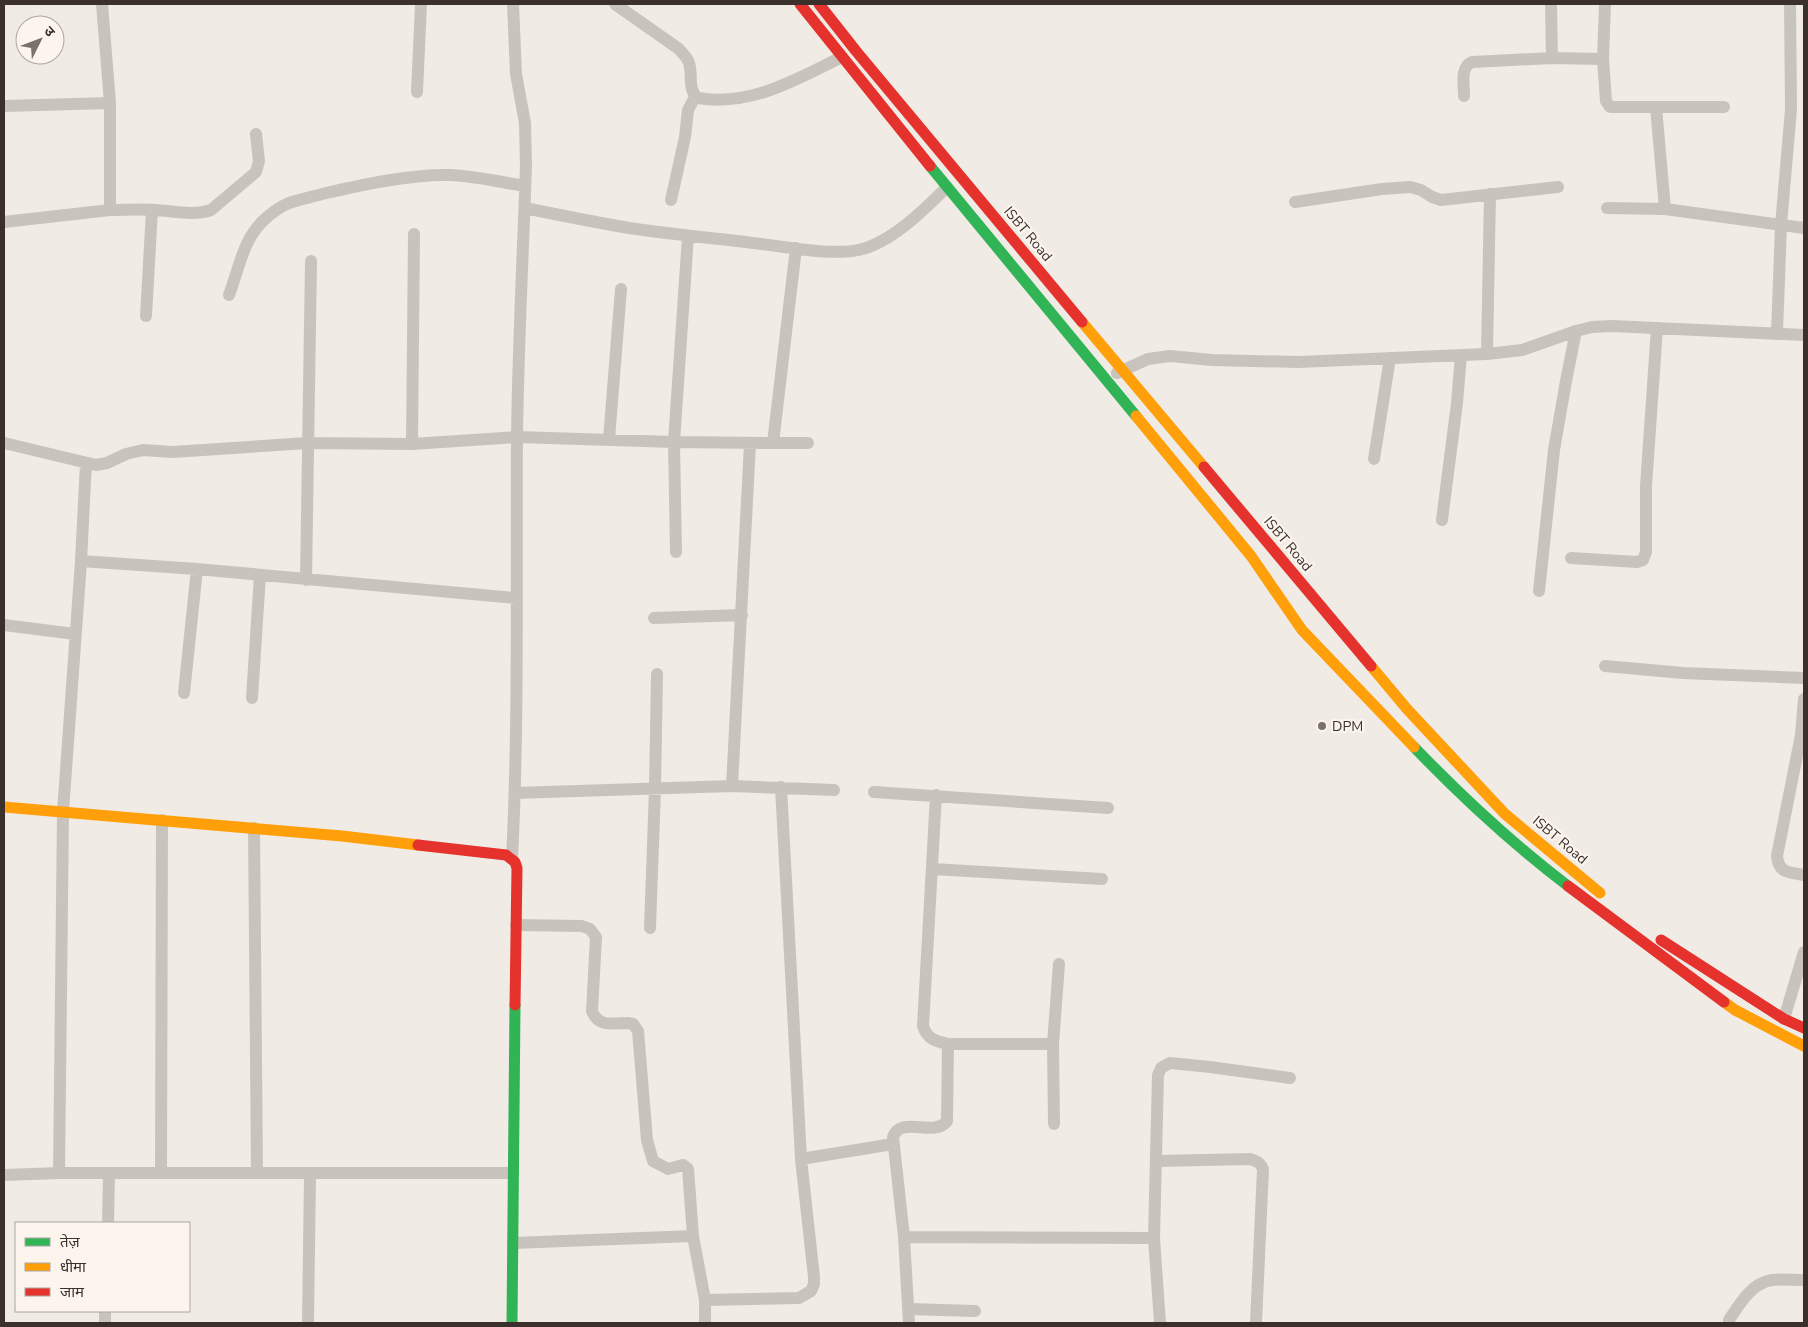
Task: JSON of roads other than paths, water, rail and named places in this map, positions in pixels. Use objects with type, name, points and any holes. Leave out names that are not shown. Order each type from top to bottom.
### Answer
[{"type":"main road","points":[[800,4],[947,187],[1251,556],[1302,630],[1449,783],[1524,852],[1735,1010],[1804,1046]]},
{"type":"main road","name":"ISBT Road","points":[[819,4],[900,104],[1407,708],[1505,814],[1609,901]]},
{"type":"main road","points":[[887,112],[900,104]]},
{"type":"main road","points":[[1391,722],[1407,708]]},
{"type":"main road","points":[[4,807],[342,836],[506,855],[515,862],[517,868],[512,1323]]},
{"type":"main road","points":[[1632,919],[1784,1019],[1804,1028]]},
{"type":"street","points":[[102,4],[110,103],[110,210]]},
{"type":"street","points":[[417,92],[421,4]]},
{"type":"street","points":[[512,859],[518,675],[516,598],[517,437],[525,186],[525,122],[516,74],[513,4]]},
{"type":"street","points":[[615,4],[684,54],[689,63],[692,91],[695,97]]},
{"type":"street","points":[[1551,4],[1552,58]]},
{"type":"street","points":[[1605,4],[1603,59],[1606,101],[1608,105],[1614,107],[1724,106]]},
{"type":"street","points":[[1777,333],[1781,225],[1798,109],[1790,4]]},
{"type":"street","points":[[695,97],[723,100],[758,95],[777,89],[842,57]]},
{"type":"street","points":[[1464,96],[1464,71],[1470,62],[1552,58],[1603,59]]},
{"type":"street","points":[[671,200],[685,137],[688,110],[695,97]]},
{"type":"street","points":[[4,106],[110,103]]},
{"type":"street","points":[[1656,107],[1665,209]]},
{"type":"street","points":[[4,222],[110,210],[205,212],[220,204],[256,172],[259,161],[256,134]]},
{"type":"street","points":[[230,295],[245,248],[252,235],[264,220],[290,203],[340,190],[418,176],[450,175],[525,186]]},
{"type":"street","points":[[524,208],[628,228],[688,236],[796,248],[847,251],[859,250],[870,246],[914,219],[947,187]]},
{"type":"street","points":[[1295,202],[1382,189],[1410,187],[1441,200],[1558,187]]},
{"type":"street","points":[[1487,354],[1490,194]]},
{"type":"street","points":[[1607,208],[1665,209],[1804,228]]},
{"type":"street","points":[[146,316],[152,210]]},
{"type":"street","points":[[412,444],[414,234]]},
{"type":"street","points":[[676,552],[674,442],[688,236]]},
{"type":"street","points":[[773,443],[796,248]]},
{"type":"street","points":[[306,580],[311,262]]},
{"type":"street","points":[[609,439],[621,288]]},
{"type":"street","points":[[1106,378],[1148,359],[1170,356],[1298,362],[1487,354],[1531,348],[1576,331],[1612,326],[1804,335]]},
{"type":"street","points":[[1571,558],[1640,562],[1645,556],[1648,446],[1656,328]]},
{"type":"street","points":[[1539,591],[1554,450],[1576,331]]},
{"type":"street","points":[[1442,520],[1457,403],[1460,355]]},
{"type":"street","points":[[1374,459],[1390,358]]},
{"type":"street","points":[[4,443],[96,465],[143,450],[173,452],[307,443],[412,444],[517,437],[750,444],[808,443]]},
{"type":"street","points":[[732,786],[750,444]]},
{"type":"street","points":[[59,1173],[63,812],[86,463]]},
{"type":"street","points":[[81,561],[197,569],[516,598]]},
{"type":"street","points":[[184,694],[197,569]]},
{"type":"street","points":[[252,698],[260,575]]},
{"type":"street","points":[[654,618],[742,615]]},
{"type":"street","points":[[4,625],[75,634]]},
{"type":"street","points":[[1605,666],[1682,673],[1804,678]]},
{"type":"street","points":[[650,928],[657,674]]},
{"type":"street","points":[[1804,699],[1800,735],[1777,856],[1778,865],[1781,869],[1786,872],[1804,875]]},
{"type":"street","points":[[515,793],[732,786],[834,790]]},
{"type":"street","points":[[705,1300],[798,1298],[811,1291],[814,1284],[801,1159],[781,787]]},
{"type":"street","points":[[874,792],[1108,808]]},
{"type":"street","points":[[936,795],[924,1026],[929,1038],[948,1044],[1053,1044]]},
{"type":"street","points":[[161,1172],[162,820]]},
{"type":"street","points":[[254,828],[257,1173]]},
{"type":"street","points":[[933,869],[1102,879]]},
{"type":"street","points":[[516,925],[582,926],[593,932],[596,937],[592,1011],[596,1019],[602,1023],[628,1023],[632,1024],[638,1031],[649,1147],[653,1161],[668,1169],[683,1165],[688,1169],[693,1236],[705,1300],[705,1323]]},
{"type":"street","points":[[1784,1019],[1804,952]]},
{"type":"street","points":[[1054,1124],[1053,1044],[1059,964]]},
{"type":"street","points":[[909,1323],[904,1237],[893,1144],[895,1133],[903,1127],[939,1128],[947,1121],[948,1044]]},
{"type":"street","points":[[1160,1323],[1154,1238],[1158,1075],[1160,1068],[1170,1063],[1210,1066],[1290,1078]]},
{"type":"street","points":[[801,1159],[893,1144]]},
{"type":"street","points":[[1157,1161],[1250,1159],[1261,1165],[1263,1169],[1256,1323]]},
{"type":"street","points":[[4,1175],[161,1172],[310,1174],[513,1173]]},
{"type":"street","points":[[108,1222],[109,1173]]},
{"type":"street","points":[[308,1323],[310,1174]]},
{"type":"street","points":[[513,1243],[693,1236]]},
{"type":"street","points":[[904,1237],[1154,1238]]},
{"type":"street","points":[[1729,1320],[1742,1300],[1760,1285],[1770,1280],[1804,1280]]},
{"type":"street","points":[[908,1309],[975,1311]]},
{"type":"place","name":"DPM","points":[[1322,726]]}]
